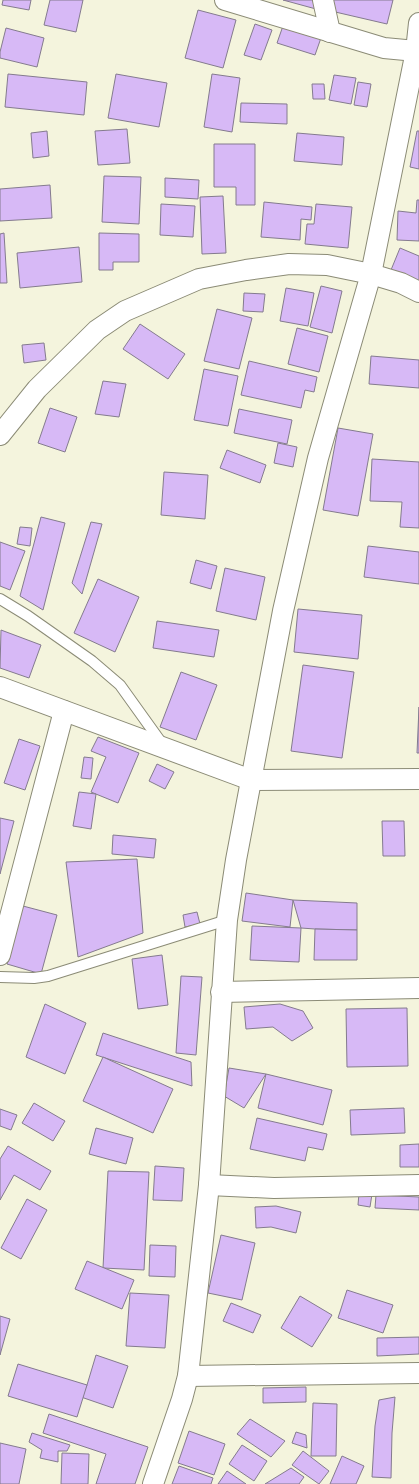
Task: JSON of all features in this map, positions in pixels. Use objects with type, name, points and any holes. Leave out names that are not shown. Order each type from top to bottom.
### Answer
[{"type":"street","points":[[225,0],[384,48],[416,51]]},
{"type":"street","points":[[323,0],[330,32]]},
{"type":"street","points":[[153,1484],[182,1399],[188,1376],[209,1185],[227,920],[251,780],[283,611],[317,466],[371,274],[416,51],[419,24]]},
{"type":"street","points":[[0,435],[36,389],[97,330],[125,311],[199,279],[246,270],[290,264],[327,265],[371,274],[401,283],[419,292]]},
{"type":"street","points":[[0,687],[251,780],[419,779]]},
{"type":"street","points":[[0,955],[64,711]]},
{"type":"street","points":[[221,992],[419,988]]},
{"type":"street","points":[[209,1185],[274,1188],[419,1185]]},
{"type":"street","points":[[188,1376],[419,1373]]},
{"type":"lane","points":[[0,599],[28,616],[92,661],[120,685],[166,749]]},
{"type":"lane","points":[[0,977],[34,978],[48,976],[227,920]]},
{"type":"building","points":[[3,0],[31,0],[29,10],[2,5]]},
{"type":"building","points":[[50,0],[83,0],[76,32],[44,25]]},
{"type":"building","points":[[283,0],[315,0],[316,9]]},
{"type":"building","points":[[327,0],[393,0],[387,24],[331,11]]},
{"type":"building","points":[[198,10],[236,20],[223,68],[185,58]]},
{"type":"building","points":[[284,23],[322,35],[315,55],[277,43]]},
{"type":"building","points":[[255,24],[272,30],[261,60],[244,55]]},
{"type":"building","points":[[6,28],[44,38],[37,67],[0,58]]},
{"type":"building","points":[[8,74],[87,82],[84,115],[5,107]]},
{"type":"building","points":[[116,74],[167,83],[159,127],[108,118]]},
{"type":"building","points":[[212,74],[240,78],[232,132],[204,127]]},
{"type":"building","points":[[334,75],[356,78],[351,104],[329,100]]},
{"type":"building","points":[[358,82],[371,84],[367,107],[354,105]]},
{"type":"building","points":[[312,84],[324,84],[325,99],[313,99]]},
{"type":"building","points":[[241,103],[287,104],[287,124],[240,122]]},
{"type":"building","points":[[127,129],[130,163],[98,165],[95,131]]},
{"type":"building","points":[[47,131],[49,156],[33,158],[31,133]]},
{"type":"building","points":[[417,131],[419,131],[419,169],[410,167]]},
{"type":"building","points":[[297,133],[344,137],[342,165],[294,161]]},
{"type":"building","points":[[214,144],[255,144],[255,205],[236,205],[236,187],[214,187]]},
{"type":"building","points":[[104,176],[141,177],[139,224],[102,222]]},
{"type":"building","points":[[165,178],[199,180],[198,199],[165,197]]},
{"type":"building","points":[[50,185],[52,218],[0,221],[0,189]]},
{"type":"building","points":[[223,196],[226,253],[202,254],[200,197]]},
{"type":"building","points":[[417,200],[419,200],[419,241],[397,240],[398,211],[416,213]]},
{"type":"building","points":[[264,202],[312,207],[311,220],[301,219],[300,240],[261,237]]},
{"type":"building","points":[[161,204],[195,206],[193,237],[160,235]]},
{"type":"building","points":[[316,204],[352,207],[348,248],[305,244],[307,224],[314,224]]},
{"type":"building","points":[[4,233],[7,283],[0,283],[0,234]]},
{"type":"building","points":[[99,233],[139,234],[139,262],[113,262],[113,270],[99,270]]},
{"type":"building","points":[[79,247],[82,282],[20,288],[17,253]]},
{"type":"building","points":[[400,248],[419,256],[419,282],[391,270]]},
{"type":"building","points":[[321,286],[342,291],[332,333],[310,327]]},
{"type":"building","points":[[286,288],[314,293],[308,326],[280,321]]},
{"type":"building","points":[[244,293],[265,294],[263,312],[243,311]]},
{"type":"building","points":[[217,309],[252,318],[239,369],[204,361]]},
{"type":"building","points":[[140,324],[185,354],[168,379],[123,349]]},
{"type":"building","points":[[297,328],[328,336],[319,372],[288,364]]},
{"type":"building","points":[[44,343],[46,360],[24,363],[22,345]]},
{"type":"building","points":[[371,356],[419,360],[419,388],[369,384]]},
{"type":"building","points":[[249,361],[317,377],[314,392],[305,390],[301,408],[241,395]]},
{"type":"building","points":[[204,369],[238,376],[228,426],[194,420]]},
{"type":"building","points":[[103,381],[126,384],[119,417],[95,414]]},
{"type":"building","points":[[50,408],[77,417],[65,452],[38,443]]},
{"type":"building","points":[[239,409],[292,420],[287,444],[234,433]]},
{"type":"building","points":[[338,428],[373,434],[358,516],[323,510]]},
{"type":"building","points":[[278,443],[297,447],[293,467],[274,463]]},
{"type":"building","points":[[227,450],[266,465],[260,483],[220,468]]},
{"type":"building","points":[[372,459],[419,462],[419,528],[400,527],[402,502],[370,501]]},
{"type":"building","points":[[164,472],[208,475],[205,519],[161,515]]},
{"type":"building","points":[[41,517],[65,523],[43,610],[20,596]]},
{"type":"building","points":[[91,522],[102,524],[82,594],[72,583]]},
{"type":"building","points":[[20,527],[32,528],[30,546],[17,544]]},
{"type":"building","points":[[0,542],[25,551],[10,590],[0,586]]},
{"type":"building","points":[[368,546],[419,552],[419,584],[364,577]]},
{"type":"building","points":[[196,560],[217,566],[211,589],[190,583]]},
{"type":"building","points":[[225,568],[265,577],[256,620],[216,611]]},
{"type":"building","points":[[98,579],[139,597],[115,652],[74,633]]},
{"type":"building","points":[[298,609],[362,615],[358,659],[294,652]]},
{"type":"building","points":[[157,621],[219,630],[214,657],[153,648]]},
{"type":"building","points":[[1,630],[41,645],[29,678],[0,668]]},
{"type":"building","points":[[303,665],[354,672],[342,758],[291,751]]},
{"type":"building","points":[[181,672],[217,685],[196,740],[160,727]]},
{"type":"building","points":[[419,707],[419,753],[417,753]]},
{"type":"building","points":[[98,737],[139,753],[118,803],[91,792],[106,757],[91,751]]},
{"type":"building","points":[[19,739],[40,746],[25,790],[4,783]]},
{"type":"building","points":[[84,757],[93,758],[91,779],[81,778]]},
{"type":"building","points":[[157,764],[174,772],[165,789],[149,781]]},
{"type":"building","points":[[79,792],[96,794],[91,829],[73,826]]},
{"type":"building","points":[[0,818],[14,821],[0,874]]},
{"type":"building","points":[[382,821],[404,821],[405,856],[383,856]]},
{"type":"building","points":[[113,835],[156,839],[154,858],[112,854]]},
{"type":"building","points":[[137,859],[143,933],[78,957],[66,862]]},
{"type":"building","points":[[246,893],[293,900],[290,927],[242,921]]},
{"type":"building","points":[[293,900],[357,903],[357,930],[301,928]]},
{"type":"building","points":[[23,906],[57,915],[41,974],[7,964]]},
{"type":"building","points":[[197,912],[200,924],[185,927],[183,915]]},
{"type":"building","points":[[252,926],[301,928],[299,962],[250,960]]},
{"type":"building","points":[[315,929],[357,930],[357,960],[314,960]]},
{"type":"building","points":[[162,955],[168,1005],[138,1009],[132,959]]},
{"type":"building","points":[[181,976],[202,977],[196,1055],[176,1053]]},
{"type":"building","points":[[45,1004],[86,1023],[65,1074],[26,1057]]},
{"type":"building","points":[[280,1004],[303,1011],[313,1028],[292,1041],[273,1027],[246,1029],[244,1007]]},
{"type":"building","points":[[407,1008],[408,1066],[347,1067],[346,1009]]},
{"type":"building","points":[[103,1033],[191,1062],[192,1086],[96,1055]]},
{"type":"building","points":[[103,1057],[173,1089],[153,1133],[83,1101]]},
{"type":"building","points":[[229,1068],[266,1074],[244,1108],[224,1096]]},
{"type":"building","points":[[266,1074],[332,1090],[323,1125],[258,1108]]},
{"type":"building","points":[[34,1103],[65,1121],[53,1141],[22,1123]]},
{"type":"building","points":[[404,1108],[405,1133],[351,1135],[350,1110]]},
{"type":"building","points":[[0,1109],[17,1115],[11,1130],[0,1126]]},
{"type":"building","points":[[257,1118],[327,1134],[323,1150],[308,1147],[305,1161],[250,1149]]},
{"type":"building","points":[[96,1128],[133,1138],[126,1164],[89,1154]]},
{"type":"building","points":[[419,1144],[419,1167],[400,1167],[400,1145]]},
{"type":"building","points":[[8,1146],[51,1171],[40,1190],[14,1175],[0,1200],[0,1159]]},
{"type":"building","points":[[155,1166],[184,1168],[182,1201],[153,1200]]},
{"type":"building","points":[[108,1171],[149,1172],[144,1270],[103,1268]]},
{"type":"building","points":[[359,1193],[372,1194],[370,1207],[358,1205]]},
{"type":"building","points":[[376,1195],[419,1197],[419,1210],[375,1208]]},
{"type":"building","points":[[27,1199],[47,1210],[21,1259],[1,1248]]},
{"type":"building","points":[[276,1206],[301,1212],[296,1233],[271,1227],[256,1228],[255,1207]]},
{"type":"building","points":[[221,1235],[255,1243],[242,1300],[208,1293]]},
{"type":"building","points":[[150,1245],[176,1246],[175,1277],[149,1276]]},
{"type":"building","points":[[87,1261],[134,1280],[122,1309],[75,1289]]},
{"type":"building","points":[[347,1290],[393,1305],[383,1333],[338,1318]]},
{"type":"building","points":[[130,1293],[169,1295],[165,1348],[126,1346]]},
{"type":"building","points":[[300,1296],[332,1315],[312,1347],[281,1328]]},
{"type":"building","points":[[231,1303],[261,1315],[253,1333],[223,1321]]},
{"type":"building","points":[[0,1316],[10,1319],[0,1355]]},
{"type":"building","points":[[419,1337],[419,1354],[377,1356],[377,1338]]},
{"type":"building","points":[[96,1355],[128,1366],[113,1408],[81,1397],[87,1385]]},
{"type":"building","points":[[18,1364],[87,1385],[77,1417],[8,1396]]},
{"type":"building","points":[[306,1387],[306,1402],[263,1403],[263,1388]]},
{"type":"building","points":[[395,1397],[392,1433],[391,1478],[372,1477],[375,1426],[379,1400]]},
{"type":"building","points":[[313,1403],[337,1404],[336,1456],[311,1456]]},
{"type":"building","points":[[49,1414],[148,1447],[135,1484],[96,1484],[106,1454],[43,1433]]},
{"type":"building","points":[[250,1419],[285,1441],[271,1457],[237,1434]]},
{"type":"building","points":[[189,1431],[225,1444],[214,1475],[178,1463]]},
{"type":"building","points":[[296,1432],[306,1435],[307,1448],[292,1443]]},
{"type":"building","points":[[32,1433],[70,1445],[67,1451],[58,1451],[58,1462],[40,1458],[42,1450],[29,1442]]},
{"type":"building","points":[[0,1443],[26,1449],[19,1484],[0,1484]]},
{"type":"building","points":[[242,1445],[267,1461],[254,1481],[229,1464]]},
{"type":"building","points":[[303,1451],[329,1471],[319,1484],[292,1465]]},
{"type":"building","points":[[62,1453],[89,1454],[88,1484],[61,1484]]},
{"type":"building","points":[[342,1456],[364,1466],[356,1484],[330,1484]]},
{"type":"building","points":[[179,1466],[213,1478],[211,1484],[172,1484]]},
{"type":"building","points":[[291,1468],[304,1477],[299,1484],[265,1484]]},
{"type":"building","points":[[227,1471],[246,1484],[218,1484]]}]
